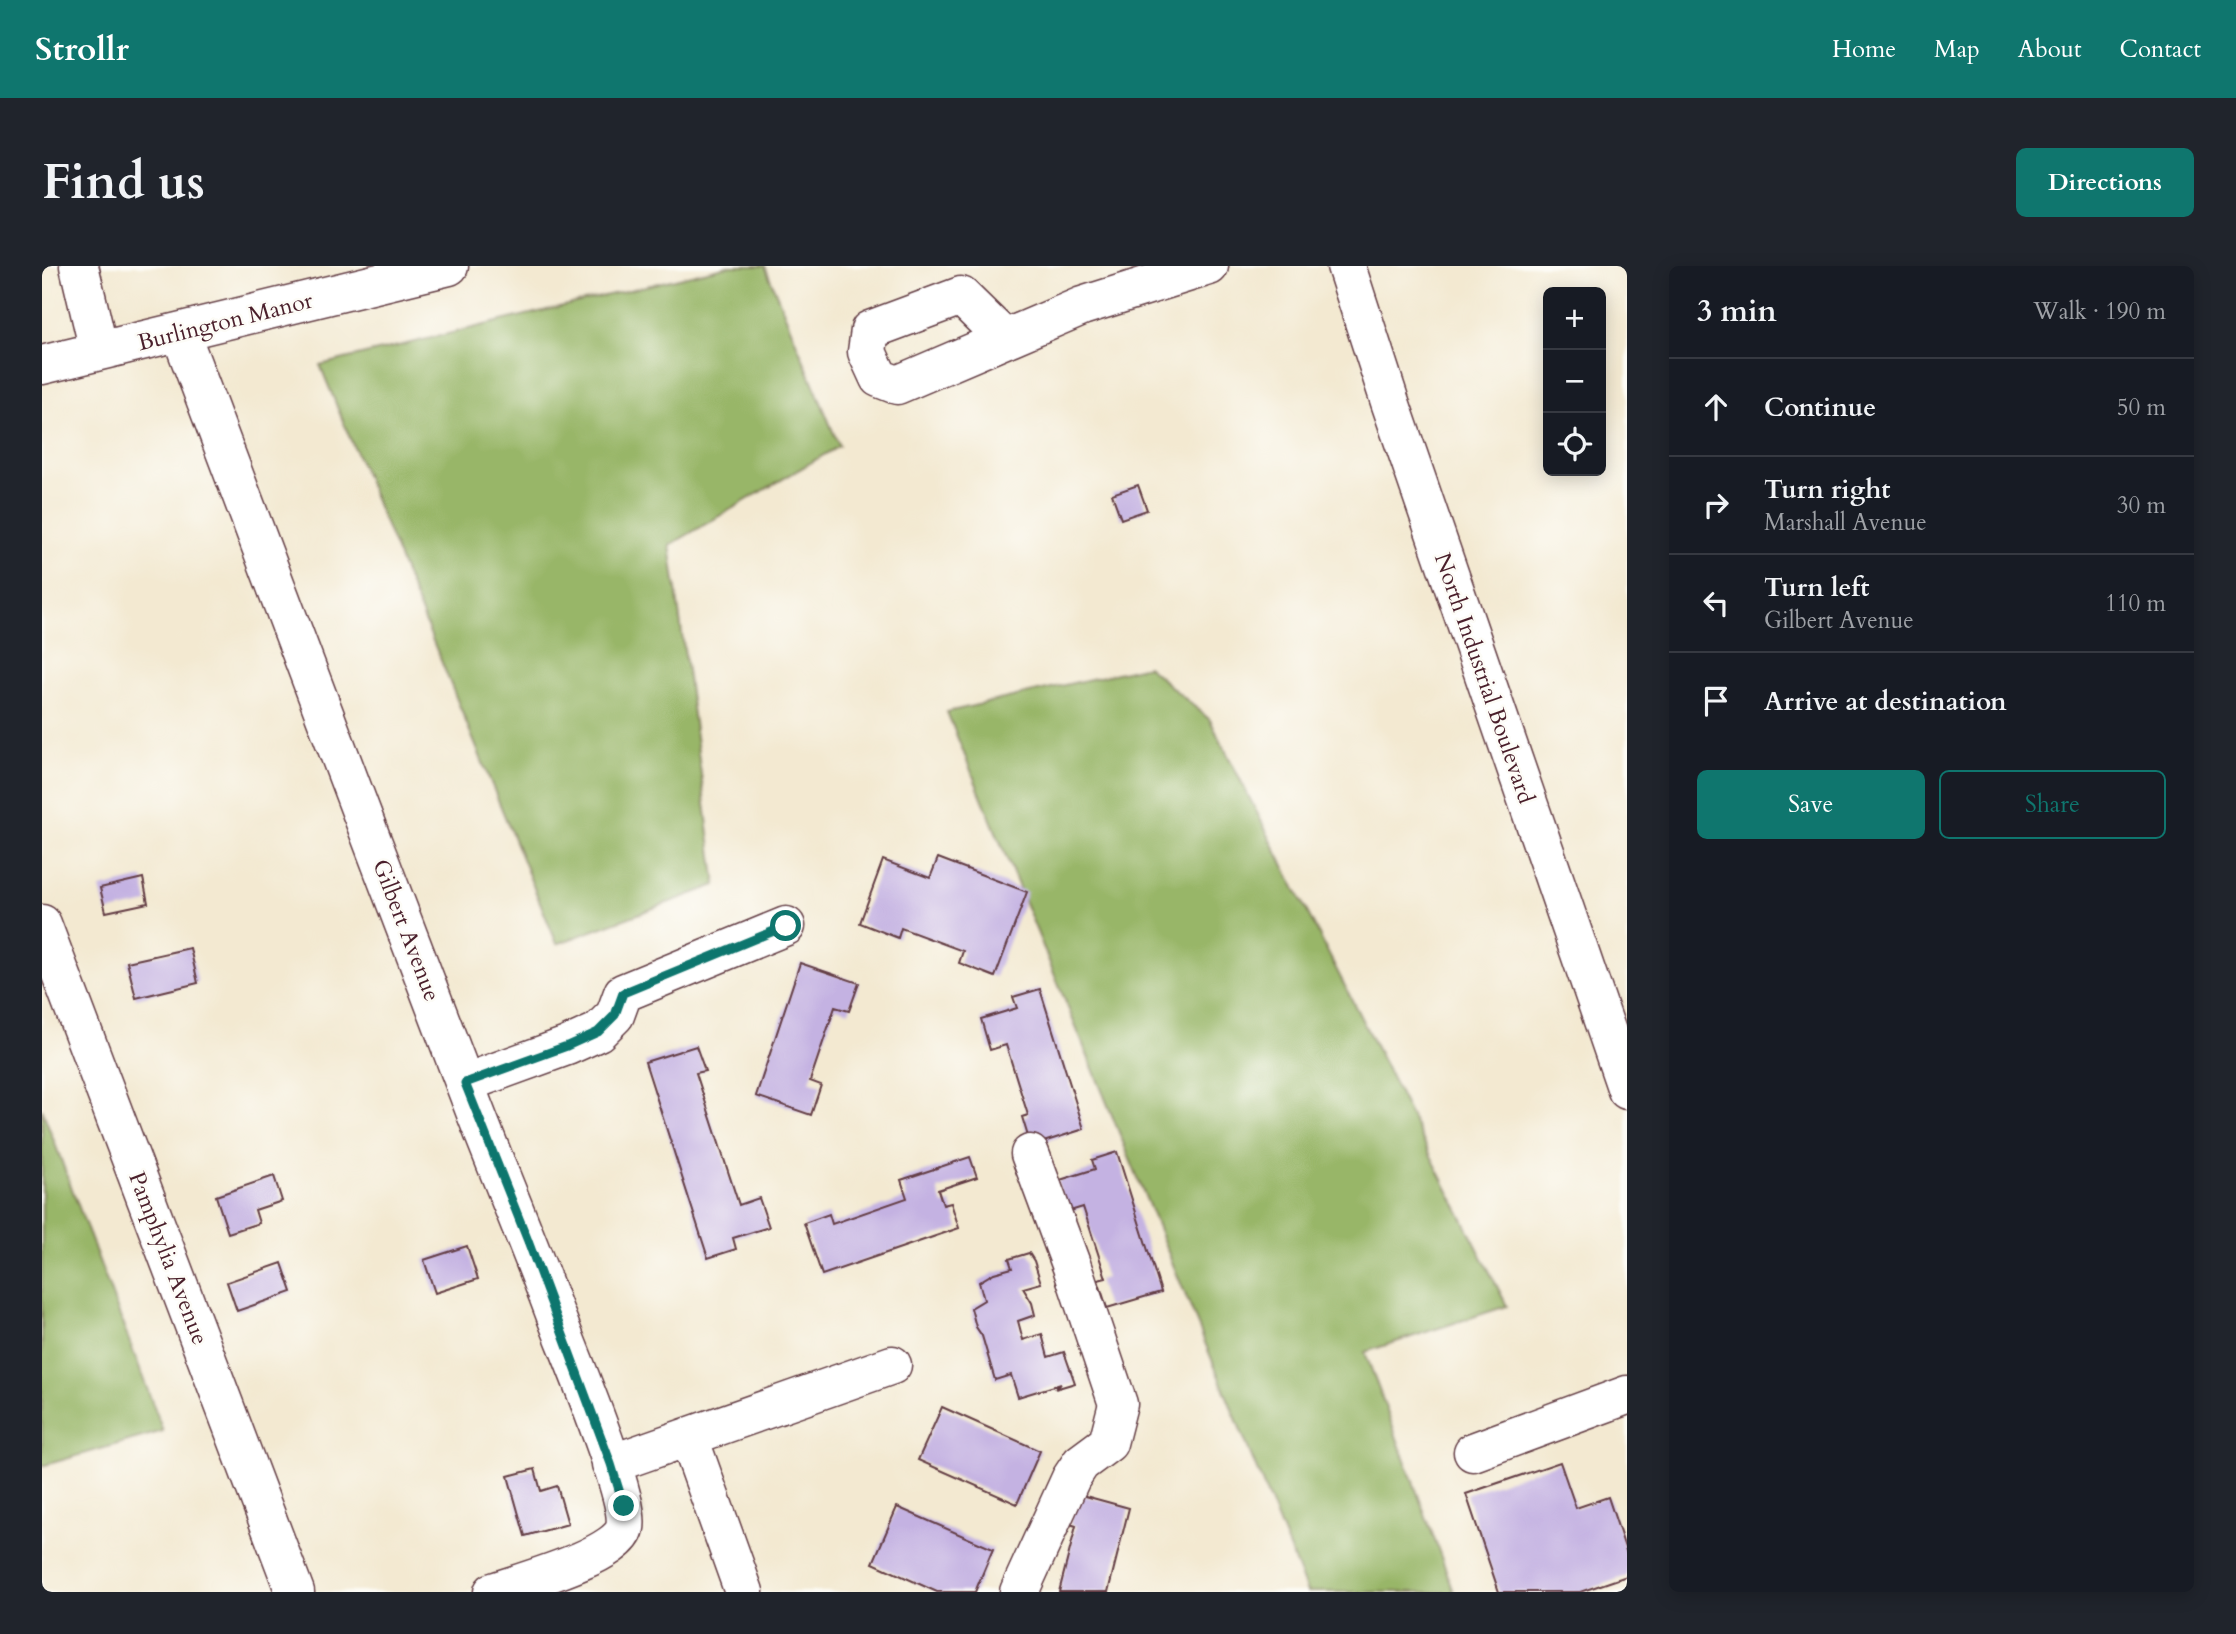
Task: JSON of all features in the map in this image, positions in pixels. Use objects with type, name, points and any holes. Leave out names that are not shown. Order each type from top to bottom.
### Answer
[{"type":"street","points":[[79,266],[99,351]]},
{"type":"street","name":"Burlington Manor","points":[[42,365],[449,266]]},
{"type":"street","points":[[1005,339],[1082,306],[1209,266]]},
{"type":"street","name":"North Industrial Boulevard","points":[[1346,266],[1390,402],[1627,1090]]},
{"type":"street","name":"Gilbert Avenue","points":[[180,332],[465,1083],[528,1241],[624,1506],[626,1523],[623,1536],[616,1543],[599,1554],[493,1592]]},
{"type":"street","name":"Pamphylia Avenue","points":[[42,924],[295,1592]]},
{"type":"street","points":[[465,1083],[598,1032],[615,1015],[623,993],[786,926]]},
{"type":"street","points":[[1019,1592],[1071,1478],[1081,1463],[1108,1443],[1118,1404],[1030,1154]]},
{"type":"street","points":[[611,1464],[892,1365]]},
{"type":"street","points":[[1473,1452],[1627,1395]]},
{"type":"street","points":[[689,1438],[744,1592]]},
{"type":"green space","points":[[728,266],[765,266],[839,446],[670,545],[716,885],[557,944],[320,365]]},
{"type":"green space","points":[[1147,666],[1210,720],[1507,1306],[1365,1352],[1454,1592],[1307,1592],[947,712]]},
{"type":"green space","points":[[42,1109],[163,1431],[42,1466]]},
{"type":"building","points":[[1138,485],[1147,510],[1121,519],[1112,494]]},
{"type":"building","points":[[938,858],[1027,892],[995,977],[959,963],[963,951],[901,928],[898,938],[860,923],[883,860],[930,878]]},
{"type":"building","points":[[143,878],[148,903],[106,912],[100,888]]},
{"type":"building","points":[[190,948],[198,983],[136,998],[127,962]]},
{"type":"building","points":[[800,963],[859,983],[849,1011],[835,1007],[810,1081],[821,1085],[811,1115],[756,1096]]},
{"type":"building","points":[[1040,989],[1084,1129],[1031,1146],[1022,1117],[1028,1115],[1006,1045],[990,1050],[981,1019],[1017,1008],[1013,997]]},
{"type":"building","points":[[696,1046],[705,1071],[696,1073],[739,1205],[759,1198],[769,1227],[733,1238],[736,1249],[708,1258],[645,1062]]},
{"type":"building","points":[[1117,1152],[1161,1292],[1107,1308],[1098,1280],[1106,1278],[1083,1207],[1067,1212],[1057,1181],[1095,1169],[1092,1160]]},
{"type":"building","points":[[970,1157],[977,1177],[938,1190],[943,1205],[951,1203],[959,1228],[822,1275],[804,1223],[829,1214],[832,1224],[907,1198],[901,1180]]},
{"type":"building","points":[[274,1176],[282,1201],[255,1210],[259,1223],[228,1233],[216,1196]]},
{"type":"building","points":[[467,1246],[478,1279],[435,1293],[424,1260]]},
{"type":"building","points":[[1029,1253],[1041,1283],[1023,1288],[1032,1303],[1035,1315],[1018,1321],[1023,1340],[1042,1334],[1048,1357],[1064,1352],[1075,1383],[1055,1389],[1061,1384],[1018,1397],[1011,1375],[995,1380],[971,1308],[984,1300],[979,1282],[994,1273],[1012,1268],[1009,1259]]},
{"type":"building","points":[[282,1263],[292,1292],[237,1311],[227,1282]]},
{"type":"building","points":[[942,1407],[1040,1451],[1017,1504],[918,1460]]},
{"type":"building","points":[[1560,1462],[1576,1508],[1608,1497],[1627,1554],[1627,1576],[1580,1592],[1499,1592],[1466,1494]]},
{"type":"building","points":[[535,1469],[541,1491],[557,1486],[568,1524],[525,1536],[508,1476]]},
{"type":"building","points":[[1078,1494],[1129,1508],[1108,1592],[1059,1592],[1076,1526],[1070,1524]]},
{"type":"building","points":[[897,1507],[993,1549],[975,1592],[937,1592],[873,1563]]},
{"type":"route","points":[[624,1506],[616,1476],[528,1241],[465,1083],[598,1032],[615,1015],[623,993],[786,926]]}]
